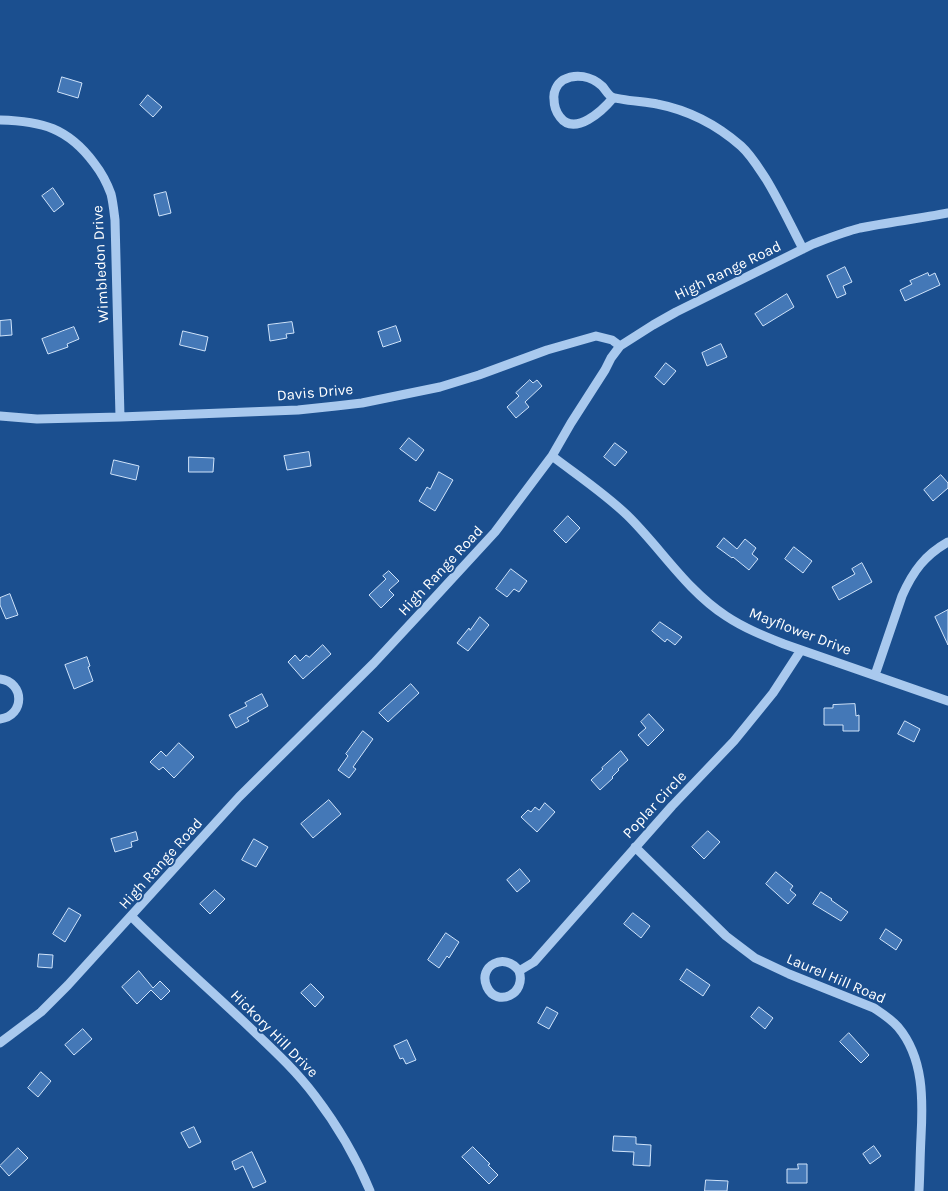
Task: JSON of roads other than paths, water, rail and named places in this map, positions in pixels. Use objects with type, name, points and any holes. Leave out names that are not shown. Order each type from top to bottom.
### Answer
[{"type":"street","points":[[613,98],[594,116],[578,124],[570,124],[561,119],[553,98],[556,87],[562,81],[574,76],[585,77],[600,85],[613,98],[658,104],[682,110],[707,121],[742,147],[755,162],[784,212],[803,250]]},
{"type":"street","name":"Wimbledon Drive","points":[[0,120],[28,121],[52,128],[74,140],[84,149],[99,169],[110,193],[115,220],[120,417]]},
{"type":"street","name":"High Range Road","points":[[0,1043],[41,1012],[68,986],[204,835],[374,663],[478,552],[552,456],[620,346],[676,312],[836,235],[861,228],[948,213]]},
{"type":"street","name":"Davis Drive","points":[[0,416],[37,419],[120,417],[298,410],[362,403],[440,387],[547,350],[596,336],[612,340],[620,346]]},
{"type":"street","name":"Mayflower Drive","points":[[552,456],[627,515],[678,573],[726,616],[760,634],[800,650],[948,701]]},
{"type":"street","points":[[874,675],[908,584],[921,562],[948,542]]},
{"type":"street","name":"Poplar Circle","points":[[519,971],[534,962],[635,847],[734,741],[773,693],[800,650]]},
{"type":"street","points":[[0,679],[11,683],[16,688],[19,700],[14,712],[10,716],[0,719]]},
{"type":"street","name":"Laurel Hill Road","points":[[635,847],[726,936],[748,953],[771,967],[874,1008],[887,1016],[899,1028],[913,1053],[922,1087],[923,1105],[919,1191]]},
{"type":"street","name":"Hickory Hill Drive","points":[[132,917],[289,1065],[329,1115],[349,1147],[370,1191]]},
{"type":"street","points":[[504,961],[511,963],[519,971],[521,979],[519,986],[514,993],[508,996],[496,996],[486,984],[486,973],[496,962],[504,961]]}]
